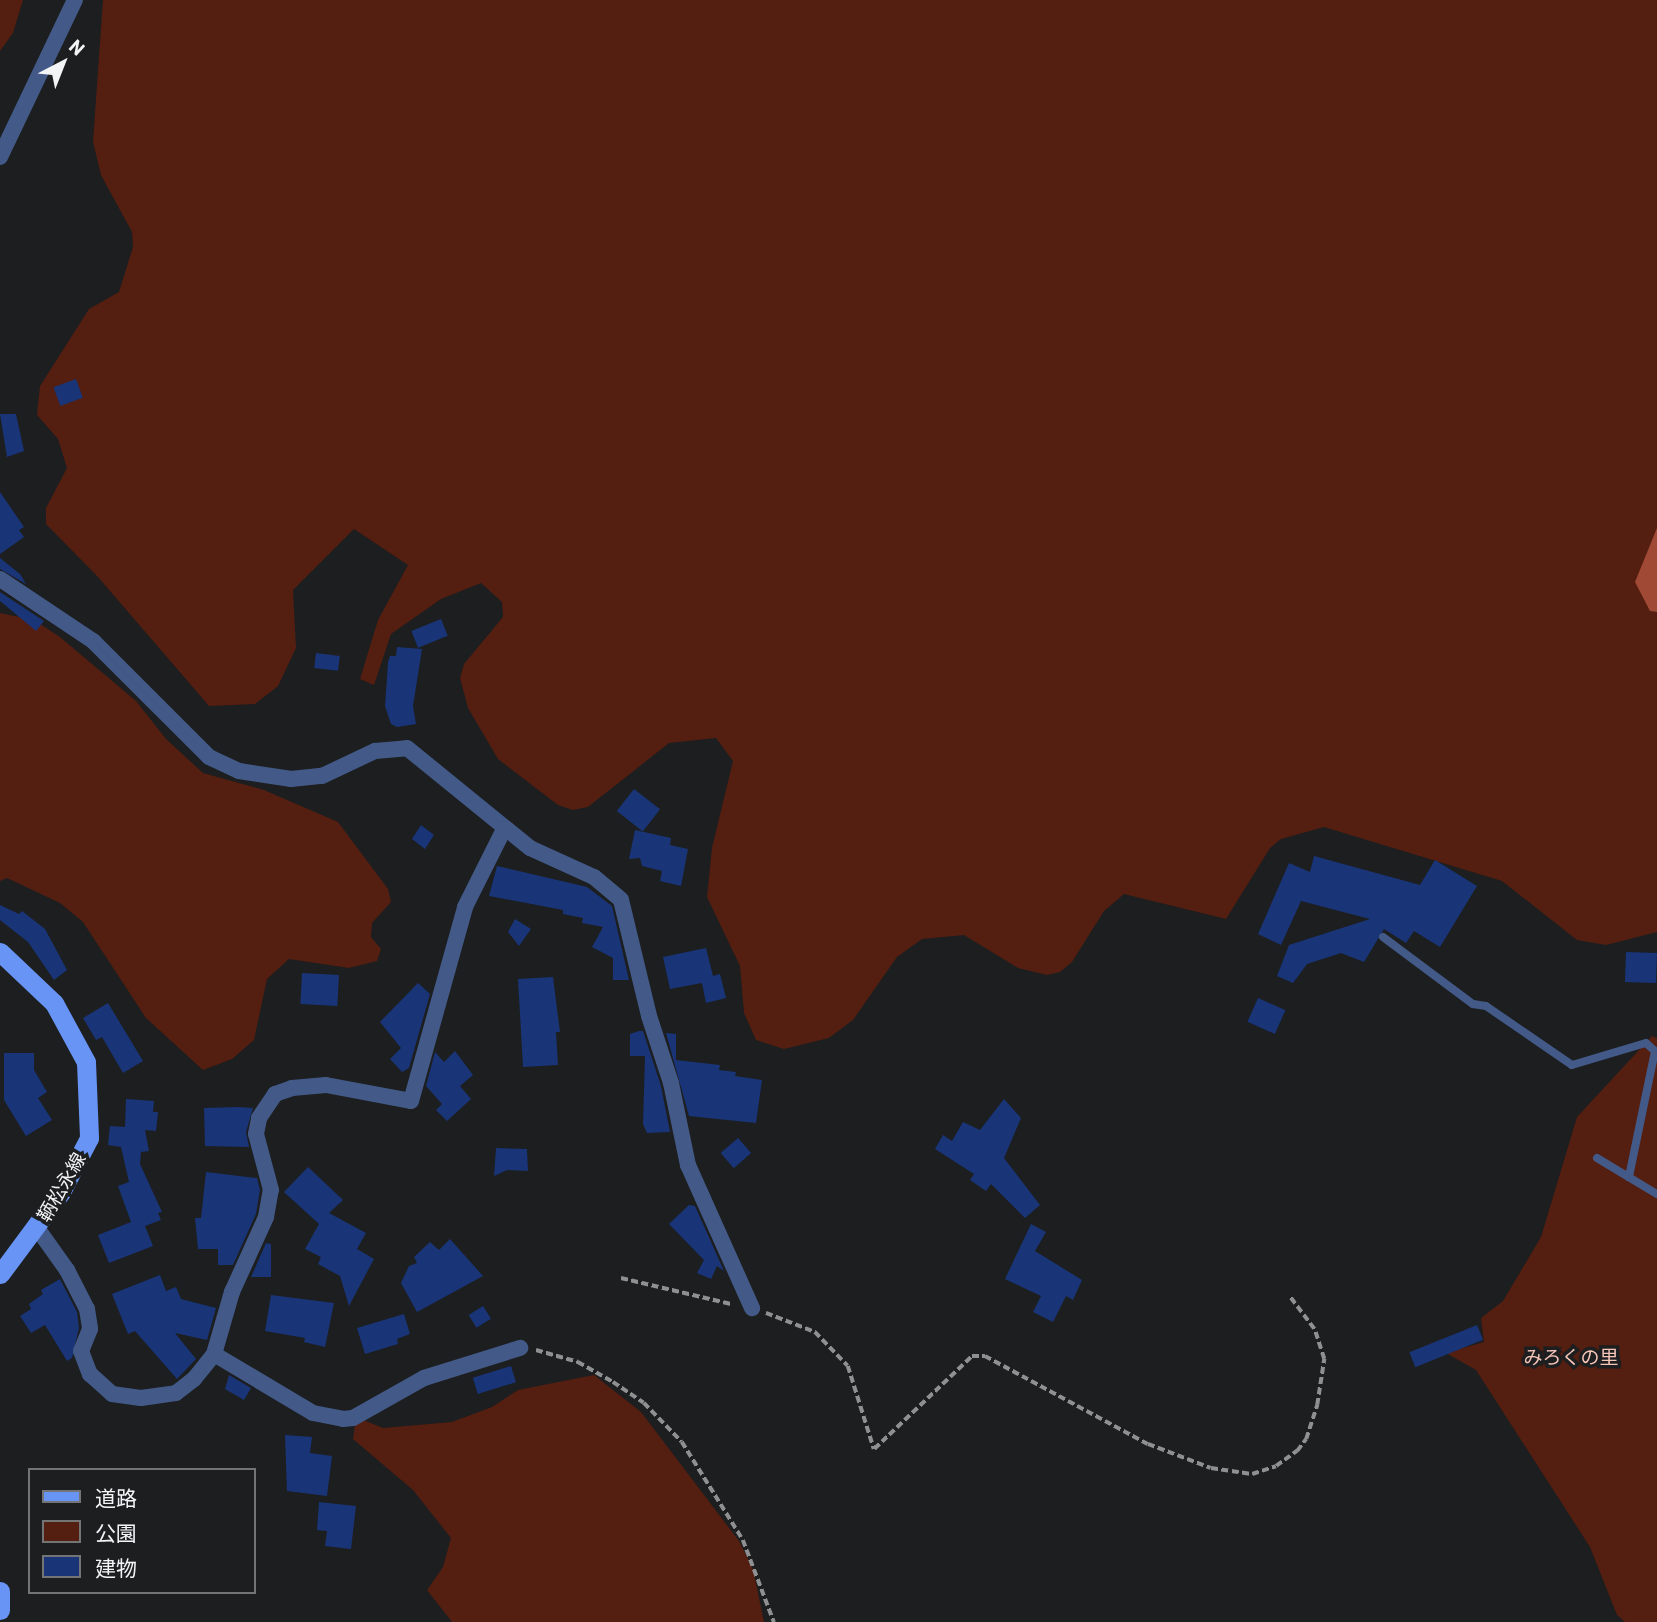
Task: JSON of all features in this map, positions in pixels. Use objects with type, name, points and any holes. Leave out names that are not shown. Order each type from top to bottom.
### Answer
[{"type":"main road","name":"鞆松永線","points":[[0,952],[54,1003],[86,1062],[89,1138],[37,1228],[0,1274]]},
{"type":"main road","points":[[0,1591],[0,1610]]},
{"type":"street","points":[[0,157],[75,0]]},
{"type":"street","points":[[0,579],[93,641],[209,757],[239,771],[291,779],[322,776],[375,751],[407,748],[530,848],[594,877],[621,900],[649,1016],[671,1083],[688,1165],[752,1308]]},
{"type":"street","points":[[37,1228],[67,1270],[87,1308],[90,1329],[81,1352],[90,1374],[112,1394],[141,1398],[176,1393],[214,1354],[232,1292],[266,1217],[271,1191],[256,1134],[259,1118],[275,1094],[292,1088],[326,1085],[411,1101],[465,907],[504,829]]},
{"type":"street","points":[[214,1354],[313,1413],[343,1419],[353,1418],[425,1378],[520,1348]]},
{"type":"lane","points":[[1383,937],[1474,1004],[1486,1006],[1572,1065],[1646,1043],[1655,1051],[1629,1177]]},
{"type":"lane","points":[[1597,1158],[1657,1194]]},
{"type":"path","points":[[621,1278],[752,1308],[815,1332],[848,1366],[874,1449],[972,1356],[985,1356],[1147,1444],[1211,1468],[1252,1474],[1276,1466],[1297,1451],[1306,1438],[1317,1405],[1324,1359],[1314,1329],[1291,1298]]},
{"type":"path","points":[[520,1348],[548,1351],[613,1382],[644,1403],[682,1442],[743,1540],[774,1622]]},
{"type":"green space","points":[[0,0],[23,0],[13,33],[0,51]]},
{"type":"green space","points":[[103,0],[1657,0],[1657,528],[1650,611],[1657,612],[1657,932],[1606,945],[1577,940],[1502,881],[1324,827],[1281,839],[1270,848],[1226,919],[1124,894],[1104,911],[1072,962],[1060,972],[1047,975],[1018,968],[964,935],[922,939],[897,957],[853,1020],[829,1038],[784,1049],[756,1040],[744,1013],[740,966],[707,897],[712,848],[733,761],[716,738],[669,743],[588,807],[573,810],[558,805],[498,759],[468,708],[460,678],[464,664],[503,617],[502,602],[481,583],[441,599],[391,634],[374,685],[360,679],[378,620],[408,565],[354,529],[293,590],[296,648],[278,686],[255,704],[209,706],[98,577],[46,524],[46,508],[67,468],[58,439],[37,415],[40,386],[89,309],[119,292],[133,247],[132,232],[101,175],[93,142]]},
{"type":"green space","points":[[0,613],[34,620],[60,637],[136,701],[166,739],[203,773],[264,790],[338,822],[388,889],[391,902],[372,923],[371,937],[381,949],[377,961],[349,968],[289,959],[267,979],[254,1040],[232,1059],[203,1070],[146,1018],[83,922],[60,903],[7,878],[0,881]]},
{"type":"green space","name":"みろくの里","points":[[1652,1036],[1657,1038],[1657,1622],[1625,1622],[1617,1615],[1590,1547],[1476,1370],[1446,1353],[1484,1342],[1481,1318],[1503,1301],[1541,1237],[1577,1117]]},
{"type":"green space","points":[[594,1375],[641,1412],[739,1541],[753,1569],[764,1622],[452,1622],[427,1590],[443,1567],[451,1538],[413,1490],[353,1439],[356,1417],[383,1428],[452,1422],[492,1407],[518,1390]]},
{"type":"shaded area","points":[[1657,528],[1657,612],[1650,611],[1635,582]]},
{"type":"building","points":[[76,379],[83,398],[60,406],[53,387]]},
{"type":"building","points":[[0,414],[16,414],[24,451],[7,457]]},
{"type":"building","points":[[0,492],[24,527],[19,530],[24,537],[0,554]]},
{"type":"building","points":[[0,558],[20,574],[26,584],[0,569]]},
{"type":"building","points":[[0,592],[44,621],[36,631],[0,601]]},
{"type":"building","points":[[441,619],[448,636],[418,648],[411,631]]},
{"type":"building","points":[[397,647],[422,649],[413,706],[416,724],[397,727],[391,724],[385,706],[388,662],[390,656],[396,656]]},
{"type":"building","points":[[316,653],[340,656],[338,671],[314,668]]},
{"type":"building","points":[[634,789],[660,809],[643,831],[617,811]]},
{"type":"building","points":[[421,825],[434,835],[425,849],[412,839]]},
{"type":"building","points":[[635,830],[671,838],[670,845],[688,849],[681,886],[660,881],[662,871],[642,866],[640,858],[629,859]]},
{"type":"building","points":[[1314,856],[1420,885],[1435,860],[1477,886],[1440,947],[1414,931],[1406,943],[1384,929],[1364,962],[1341,953],[1307,964],[1293,983],[1277,976],[1289,945],[1370,919],[1301,901],[1281,945],[1258,934],[1289,863],[1310,872]]},
{"type":"building","points":[[497,866],[587,887],[612,906],[629,980],[613,980],[613,958],[592,947],[603,927],[582,923],[583,918],[563,914],[563,910],[489,896]]},
{"type":"building","points":[[0,905],[19,914],[22,911],[45,929],[67,970],[54,980],[28,942],[0,920]]},
{"type":"building","points":[[515,919],[531,929],[519,946],[508,932]]},
{"type":"building","points":[[706,948],[713,976],[720,974],[726,998],[706,1003],[702,983],[670,989],[663,957]]},
{"type":"building","points":[[1626,952],[1657,953],[1656,983],[1625,982]]},
{"type":"building","points":[[302,973],[339,975],[337,1006],[300,1004]]},
{"type":"building","points":[[553,977],[560,1032],[556,1032],[558,1065],[523,1067],[518,979]]},
{"type":"building","points":[[418,983],[430,994],[409,1068],[402,1072],[390,1059],[401,1048],[380,1022]]},
{"type":"building","points":[[1258,998],[1285,1010],[1275,1034],[1247,1022]]},
{"type":"building","points":[[108,1003],[143,1061],[123,1073],[102,1037],[96,1040],[83,1018]]},
{"type":"building","points":[[643,1031],[661,1086],[670,1132],[647,1133],[643,1124],[645,1056],[630,1056],[630,1034]]},
{"type":"building","points":[[666,1033],[676,1034],[676,1060],[720,1065],[719,1070],[736,1072],[735,1076],[762,1080],[756,1123],[689,1116]]},
{"type":"building","points":[[455,1051],[473,1075],[460,1086],[471,1099],[447,1121],[436,1110],[442,1104],[426,1086],[435,1052],[444,1062]]},
{"type":"building","points":[[4,1053],[34,1053],[34,1070],[47,1092],[38,1098],[52,1120],[26,1136],[4,1100]]},
{"type":"building","points":[[126,1099],[154,1101],[153,1112],[158,1112],[156,1131],[145,1130],[149,1151],[141,1152],[140,1164],[162,1212],[158,1213],[161,1220],[145,1226],[153,1246],[109,1263],[98,1235],[131,1222],[118,1186],[129,1182],[121,1147],[108,1145],[110,1126],[125,1127]]},
{"type":"building","points":[[1004,1099],[1021,1118],[1004,1158],[1040,1205],[1025,1218],[991,1184],[986,1191],[970,1180],[974,1174],[935,1149],[943,1135],[952,1141],[963,1122],[980,1130]]},
{"type":"building","points":[[204,1108],[253,1108],[246,1132],[249,1147],[205,1146]]},
{"type":"building","points":[[738,1138],[751,1153],[734,1168],[721,1153]]},
{"type":"building","points":[[496,1148],[527,1149],[528,1171],[507,1170],[494,1176]]},
{"type":"building","points":[[308,1167],[343,1200],[329,1213],[366,1233],[357,1249],[374,1259],[349,1306],[340,1276],[318,1264],[321,1257],[305,1249],[319,1224],[284,1192]]},
{"type":"building","points":[[206,1172],[257,1178],[260,1190],[256,1214],[233,1265],[218,1265],[218,1249],[198,1249],[195,1218],[201,1218]]},
{"type":"building","points":[[689,1205],[695,1206],[724,1271],[717,1266],[711,1279],[697,1273],[704,1260],[669,1224]]},
{"type":"building","points":[[1031,1224],[1046,1232],[1035,1251],[1082,1280],[1073,1300],[1066,1296],[1053,1322],[1033,1312],[1041,1296],[1005,1279]]},
{"type":"building","points":[[450,1239],[483,1276],[417,1312],[401,1283],[409,1266],[417,1263],[414,1257],[430,1242],[439,1250]]},
{"type":"building","points":[[266,1243],[271,1244],[271,1277],[251,1277]]},
{"type":"building","points":[[160,1275],[166,1291],[176,1287],[181,1299],[216,1308],[207,1340],[175,1333],[196,1359],[177,1379],[135,1331],[128,1334],[112,1294]]},
{"type":"building","points":[[60,1279],[77,1312],[79,1328],[72,1358],[67,1361],[45,1325],[31,1333],[20,1316],[31,1309],[29,1304],[43,1294],[41,1290]]},
{"type":"building","points":[[271,1295],[334,1303],[325,1347],[304,1342],[305,1338],[265,1331]]},
{"type":"building","points":[[483,1306],[491,1319],[477,1328],[469,1315]]},
{"type":"building","points":[[404,1314],[410,1334],[397,1339],[398,1344],[365,1354],[357,1328]]},
{"type":"building","points":[[1477,1325],[1483,1340],[1415,1367],[1409,1352]]},
{"type":"building","points":[[511,1366],[516,1382],[478,1394],[473,1378]]},
{"type":"building","points":[[229,1375],[251,1388],[244,1400],[225,1389]]},
{"type":"building","points":[[285,1435],[312,1437],[310,1453],[332,1456],[327,1496],[287,1491]]},
{"type":"building","points":[[319,1502],[356,1506],[351,1549],[325,1546],[327,1531],[317,1530]]}]
